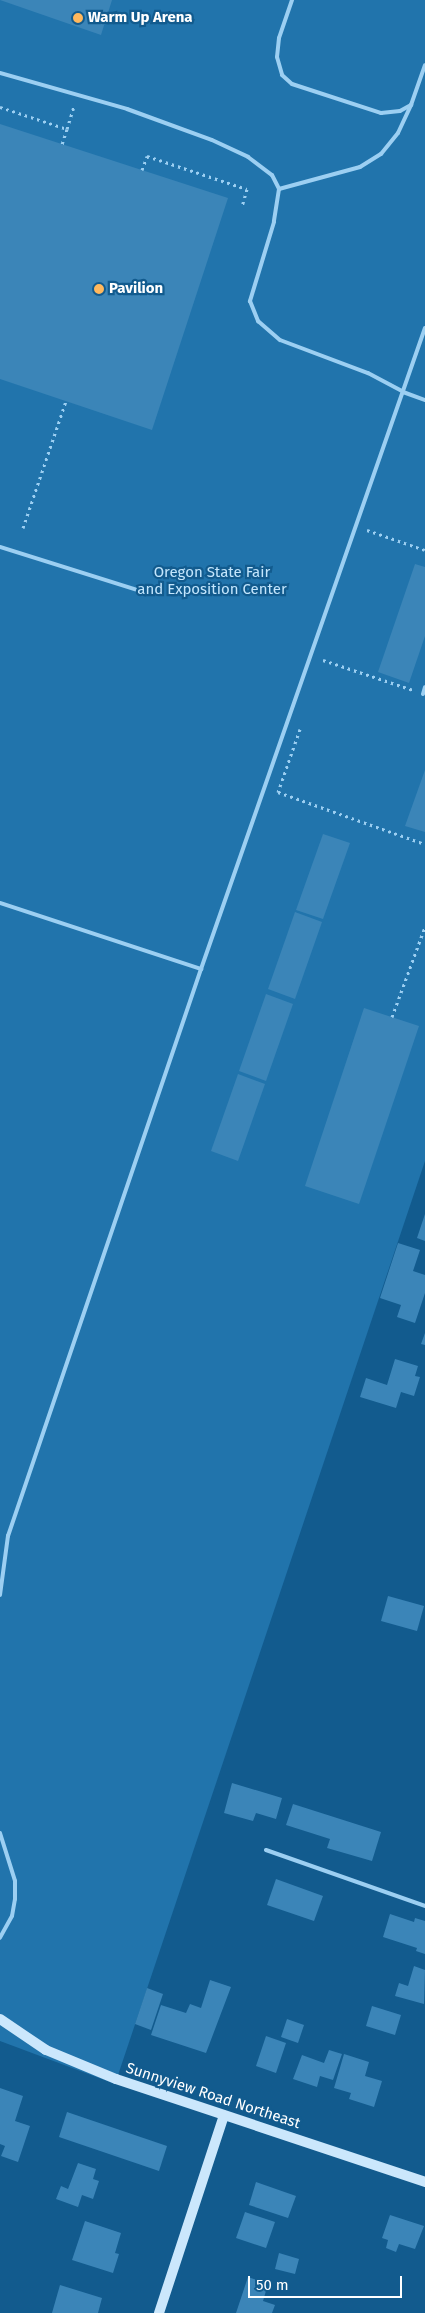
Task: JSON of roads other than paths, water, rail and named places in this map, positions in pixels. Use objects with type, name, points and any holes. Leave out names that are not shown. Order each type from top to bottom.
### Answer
[{"type":"main road","name":"Sunnyview Road Northeast","points":[[0,2020],[46,2050],[116,2080],[425,2182]]},
{"type":"main road","points":[[159,2313],[224,2115]]},
{"type":"lane","points":[[292,0],[279,38],[277,57],[282,74],[292,84],[381,112],[400,112],[411,105]]},
{"type":"lane","points":[[278,189],[360,167],[381,154],[398,133],[411,105],[425,65]]},
{"type":"lane","points":[[0,73],[127,109],[212,140],[248,156],[272,175],[278,189],[274,222],[250,301],[258,321],[280,340],[368,373],[403,392],[425,400]]},
{"type":"lane","points":[[0,1595],[8,1536],[201,969],[425,328]]},
{"type":"lane","points":[[0,547],[144,592]]},
{"type":"lane","points":[[423,694],[425,687]]},
{"type":"lane","points":[[0,903],[201,969]]},
{"type":"lane","points":[[0,1833],[16,1881],[16,1898],[12,1916],[0,1938]]},
{"type":"lane","points":[[266,1850],[425,1906]]},
{"type":"place","name":"Warm Up Arena","points":[[78,18]]},
{"type":"place","name":"Pavilion","points":[[99,289]]},
{"type":"park label","name":"Oregon State Fair and Exposition Center","points":[[212,580]]}]
